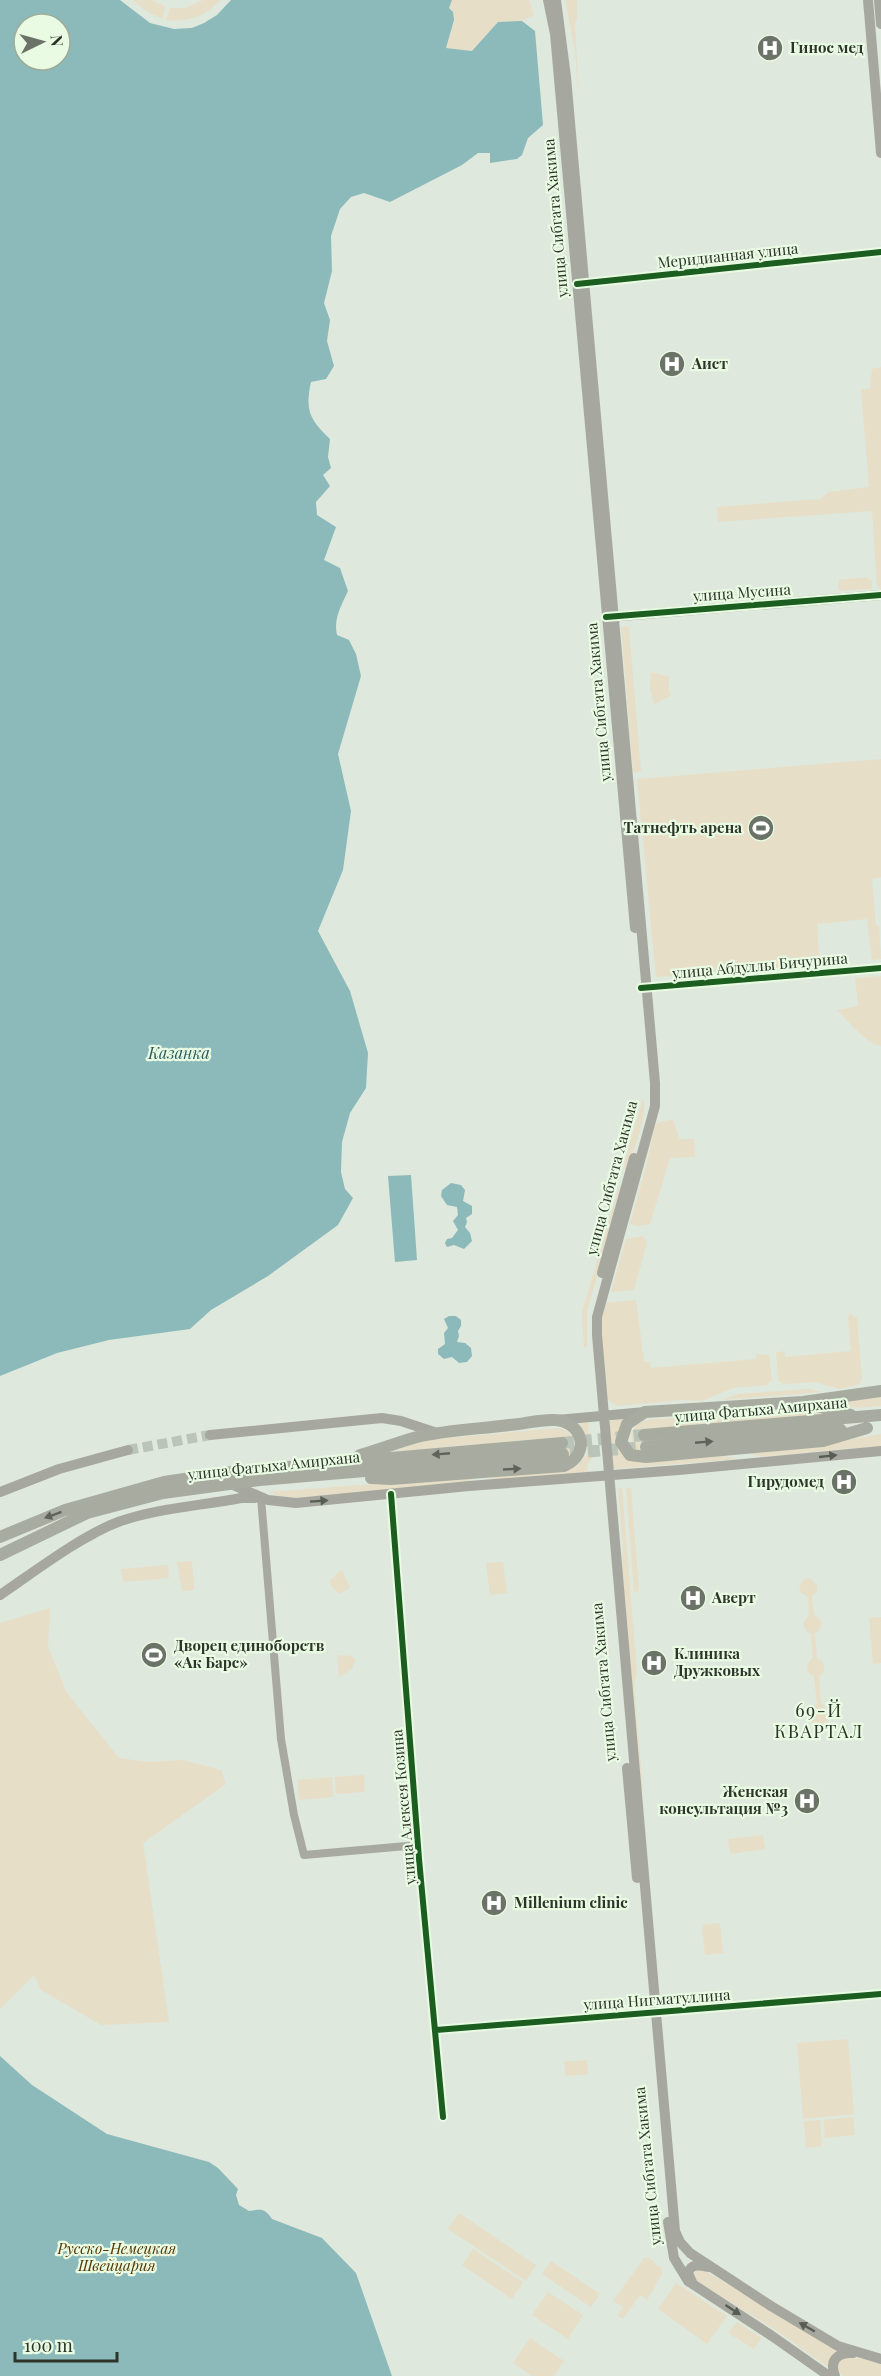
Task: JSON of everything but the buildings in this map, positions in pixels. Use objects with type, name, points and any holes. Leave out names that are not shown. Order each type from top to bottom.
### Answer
[{"type":"main road","name":"улица Сибгата Хакима","points":[[548,0],[555,34],[581,283]]},
{"type":"main road","name":"улица Сибгата Хакима","points":[[556,0],[564,48],[581,283],[644,987],[648,1106],[591,1316],[591,1354],[601,1415],[669,2240],[677,2266],[694,2285],[829,2376]]},
{"type":"main road","points":[[868,0],[881,153]]},
{"type":"main road","points":[[879,0],[881,24]]},
{"type":"main road","name":"улица Мусина","points":[[610,616],[881,595]]},
{"type":"main road","points":[[330,1464],[406,1440],[437,1433],[601,1415],[803,1402],[881,1391]]},
{"type":"main road","points":[[803,1402],[864,1422]]},
{"type":"main road","points":[[645,1412],[634,1418],[623,1430],[621,1442],[630,1455],[646,1457],[823,1441],[864,1422]]},
{"type":"main road","name":"улица Фатыха Амирхана","points":[[645,1441],[864,1422],[881,1415]]},
{"type":"main road","points":[[210,1435],[382,1418],[401,1421],[437,1433]]},
{"type":"main road","points":[[307,1477],[391,1479],[564,1466],[574,1462],[581,1449],[579,1436],[570,1426],[557,1420]]},
{"type":"main road","name":"улица Фатыха Амирхана","points":[[864,1422],[881,1427]]},
{"type":"main road","name":"улица Фатыха Амирхана","points":[[0,1537],[65,1510],[164,1482],[232,1472],[562,1448],[307,1477],[228,1483],[144,1497],[87,1513],[0,1555]]},
{"type":"main road","points":[[0,1492],[59,1469],[128,1450]]},
{"type":"main road","points":[[734,1450],[754,1463]]},
{"type":"main road","points":[[0,1595],[93,1534],[118,1522],[147,1514],[240,1498],[261,1498],[296,1503],[469,1486],[606,1477],[881,1450]]},
{"type":"main road","points":[[469,1486],[490,1471]]},
{"type":"main road","points":[[228,1483],[261,1498]]},
{"type":"main road","name":"улица Сибгата Хакима","points":[[652,2013],[675,2231],[683,2246],[712,2268],[838,2346],[881,2359]]},
{"type":"main road","points":[[694,2285],[688,2273],[691,2267],[696,2265],[712,2268]]},
{"type":"main road","points":[[835,2376],[833,2364],[838,2354],[844,2352],[859,2354]]},
{"type":"street","name":"Меридианная улица","points":[[581,283],[881,252]]},
{"type":"street","name":"улица Абдуллы Бичурина","points":[[644,987],[881,968]]},
{"type":"street","name":"улица Алексея Козина","points":[[391,1494],[418,1845],[444,2117]]},
{"type":"street","points":[[261,1498],[282,1745],[294,1815],[304,1855],[418,1845]]},
{"type":"street","name":"улица Нигматуллина","points":[[436,2030],[881,1994]]},
{"type":"shaded area","points":[[133,0],[151,0],[166,7],[162,19],[146,11]]},
{"type":"shaded area","points":[[203,0],[220,0],[209,11],[196,17],[166,20],[170,8],[186,8]]},
{"type":"shaded area","points":[[452,0],[529,0],[534,15],[522,21],[498,22],[472,51],[446,48],[454,20],[449,8]]},
{"type":"shaded area","points":[[565,0],[577,0],[577,21],[575,23],[579,103],[575,51]]},
{"type":"shaded area","points":[[881,367],[881,590],[877,585],[872,511],[718,522],[717,507],[820,499],[829,492],[869,487],[861,390],[870,388],[872,369]]},
{"type":"shaded area","points":[[866,577],[872,581],[870,589],[840,591],[838,588],[839,580]]},
{"type":"shaded area","points":[[621,627],[629,628],[641,771],[635,773]]},
{"type":"shaded area","points":[[651,672],[669,677],[671,696],[654,704],[650,689]]},
{"type":"shaded area","name":"Татнефть арена","points":[[881,759],[881,877],[872,879],[881,959],[872,960],[867,919],[817,924],[820,967],[656,977],[637,779]]},
{"type":"shaded area","points":[[881,976],[881,1046],[864,1037],[837,1010],[858,1006],[855,978]]},
{"type":"shaded area","points":[[643,1098],[642,1124],[626,1170],[624,1169],[625,1160]]},
{"type":"shaded area","points":[[673,1119],[679,1139],[694,1139],[695,1157],[670,1158],[650,1224],[637,1226],[630,1224],[647,1163],[654,1127],[657,1123]]},
{"type":"shaded area","points":[[619,1187],[622,1187],[621,1195],[587,1311],[587,1347],[584,1347],[582,1312]]},
{"type":"shaded area","points":[[643,1236],[647,1242],[634,1290],[611,1292],[626,1239]]},
{"type":"shaded area","points":[[636,1300],[644,1362],[650,1362],[651,1368],[756,1359],[756,1354],[769,1355],[772,1380],[767,1385],[733,1388],[702,1401],[684,1400],[617,1406],[604,1396],[600,1370],[602,1311],[605,1303]]},
{"type":"shaded area","points":[[852,1313],[853,1317],[857,1317],[862,1378],[860,1384],[840,1389],[814,1382],[783,1384],[778,1380],[776,1353],[784,1351],[786,1357],[851,1351],[848,1317]]},
{"type":"shaded area","points":[[809,1389],[822,1392],[722,1400],[738,1394]]},
{"type":"shaded area","points":[[881,1396],[881,1406],[854,1408],[828,1403]]},
{"type":"shaded area","points":[[804,1409],[829,1414],[644,1430],[646,1452],[643,1453],[636,1450],[631,1436],[633,1429],[645,1420]]},
{"type":"shaded area","points":[[626,1419],[628,1458],[637,1462],[722,1456],[738,1459],[615,1469],[612,1467],[609,1423],[612,1420]]},
{"type":"shaded area","points":[[588,1422],[592,1458],[587,1464],[588,1472],[485,1481],[498,1476],[575,1467],[586,1456],[587,1451],[579,1423]]},
{"type":"shaded area","points":[[559,1428],[571,1434],[576,1447],[566,1461],[398,1477],[561,1437],[391,1452],[426,1440]]},
{"type":"shaded area","points":[[881,1434],[881,1446],[762,1457],[745,1452],[822,1444]]},
{"type":"shaded area","points":[[479,1476],[466,1483],[298,1498],[281,1497],[269,1492]]},
{"type":"shaded area","points":[[618,1488],[622,1488],[637,1673],[634,1685],[643,1791],[640,1789],[621,1570],[623,1550]]},
{"type":"shaded area","points":[[626,1488],[631,1488],[639,1591],[634,1592]]},
{"type":"shaded area","points":[[192,1561],[194,1590],[182,1591],[177,1562]]},
{"type":"shaded area","points":[[503,1562],[507,1593],[490,1595],[486,1563]]},
{"type":"shaded area","points":[[168,1565],[169,1578],[123,1582],[121,1569]]},
{"type":"shaded area","points":[[342,1570],[350,1588],[339,1594],[331,1586],[330,1580]]},
{"type":"shaded area","points":[[810,1578],[817,1585],[817,1592],[812,1596],[814,1615],[821,1624],[820,1629],[815,1633],[817,1658],[824,1667],[819,1676],[821,1703],[828,1716],[827,1725],[820,1728],[814,1727],[811,1722],[810,1710],[817,1703],[814,1676],[807,1668],[813,1658],[811,1634],[804,1625],[809,1616],[808,1597],[801,1593],[799,1588],[803,1580]]},
{"type":"shaded area","points":[[50,1608],[48,1647],[67,1693],[119,1758],[148,1762],[183,1760],[221,1770],[226,1784],[143,1843],[169,2022],[101,2025],[41,1990],[34,1975],[0,2009],[0,1623]]},
{"type":"shaded area","points":[[881,1617],[881,1663],[873,1664],[869,1618]]},
{"type":"shaded area","points":[[337,1656],[352,1656],[355,1660],[352,1669],[339,1677]]},
{"type":"shaded area","points":[[364,1775],[365,1792],[336,1794],[335,1777]]},
{"type":"shaded area","points":[[332,1777],[333,1797],[299,1800],[297,1780]]},
{"type":"shaded area","points":[[763,1835],[765,1849],[730,1854],[728,1839]]},
{"type":"shaded area","points":[[720,1923],[723,1953],[705,1955],[702,1925]]},
{"type":"shaded area","points":[[848,2039],[854,2114],[803,2119],[797,2043]]},
{"type":"shaded area","points":[[587,2060],[588,2074],[566,2076],[564,2062]]},
{"type":"shaded area","points":[[853,2117],[855,2135],[825,2138],[824,2120]]},
{"type":"shaded area","points":[[820,2120],[822,2146],[806,2148],[804,2121]]},
{"type":"shaded area","points":[[459,2213],[536,2265],[526,2281],[448,2229]]},
{"type":"shaded area","points":[[473,2249],[523,2282],[512,2299],[462,2265]]},
{"type":"shaded area","points":[[644,2258],[649,2258],[661,2268],[662,2274],[647,2300],[640,2295],[623,2319],[618,2316],[623,2307],[613,2301]]},
{"type":"shaded area","points":[[551,2261],[600,2294],[591,2307],[542,2274]]},
{"type":"shaded area","points":[[696,2270],[704,2270],[839,2350],[831,2369],[774,2329],[701,2284],[693,2278]]},
{"type":"shaded area","points":[[676,2283],[727,2316],[707,2344],[658,2309]]},
{"type":"shaded area","points":[[548,2292],[583,2315],[568,2339],[532,2315]]},
{"type":"shaded area","points":[[737,2322],[762,2338],[754,2349],[728,2333]]},
{"type":"shaded area","points":[[530,2338],[564,2361],[554,2376],[532,2376],[513,2363]]},
{"type":"shaded area","points":[[849,2356],[881,2363],[881,2376],[843,2376],[838,2371],[837,2359]]},
{"type":"water","name":"Казанка","points":[[0,0],[120,0],[150,23],[174,29],[192,28],[204,23],[217,15],[231,0],[452,0],[449,8],[453,12],[454,20],[446,48],[472,51],[498,22],[522,21],[535,31],[543,125],[528,138],[522,155],[517,159],[490,163],[490,153],[478,153],[462,165],[390,202],[364,193],[351,197],[340,209],[331,236],[332,271],[324,303],[330,320],[327,341],[334,366],[326,379],[311,382],[308,400],[313,420],[330,439],[328,457],[331,468],[323,475],[330,486],[316,502],[317,515],[336,527],[324,560],[340,568],[348,591],[337,617],[337,635],[349,640],[356,654],[361,676],[338,754],[351,811],[343,870],[318,931],[350,991],[368,1053],[366,1088],[350,1113],[342,1142],[341,1172],[345,1189],[353,1198],[338,1225],[268,1276],[211,1310],[190,1329],[109,1340],[57,1353],[0,1376]]},
{"type":"water","points":[[411,1175],[417,1260],[395,1262],[388,1176]]},
{"type":"water","points":[[451,1183],[461,1185],[465,1190],[463,1201],[472,1206],[472,1214],[466,1218],[465,1227],[472,1241],[464,1249],[454,1245],[447,1247],[445,1243],[458,1230],[453,1221],[458,1215],[457,1207],[447,1205],[441,1196],[442,1190]]},
{"type":"water","points":[[456,1316],[461,1320],[457,1342],[465,1343],[471,1348],[472,1356],[467,1362],[459,1363],[452,1357],[444,1359],[438,1354],[438,1349],[445,1344],[444,1333],[448,1328],[444,1319]]},
{"type":"water","name":"Русско-Немецкая Швейцария","points":[[0,2056],[32,2085],[107,2134],[209,2162],[238,2189],[236,2195],[239,2205],[249,2211],[262,2210],[272,2219],[322,2238],[356,2273],[392,2376],[0,2376]]},
{"type":"tunnel","points":[[128,1450],[210,1435]]},
{"type":"tunnel","points":[[562,1443],[644,1435]]},
{"type":"tunnel","points":[[570,1453],[646,1447]]},
{"type":"cycle path","points":[[577,284],[881,252]]},
{"type":"cycle path","points":[[606,617],[881,595]]},
{"type":"cycle path","points":[[641,988],[881,968]]},
{"type":"cycle path","points":[[391,1494],[419,1859],[443,2117]]},
{"type":"cycle path","points":[[436,2030],[881,1994]]},
{"type":"place","name":"Гинос мед","points":[[770,48]]},
{"type":"place","name":"Аист","points":[[672,364]]},
{"type":"place","name":"Татнефть арена","points":[[761,828]]},
{"type":"place","name":"Гирудомед","points":[[844,1482]]},
{"type":"place","name":"Аверт","points":[[693,1598]]},
{"type":"place","name":"Дворец единоборств «Ак Барс»","points":[[154,1655]]},
{"type":"place","name":"Клиника Дружковых","points":[[654,1663]]},
{"type":"place","name":"Женская консультация №3","points":[[807,1801]]},
{"type":"place","name":"Millenium clinic","points":[[494,1903]]},
{"type":"district","name":"69-Й КВАРТАЛ","points":[[819,1721]]}]
